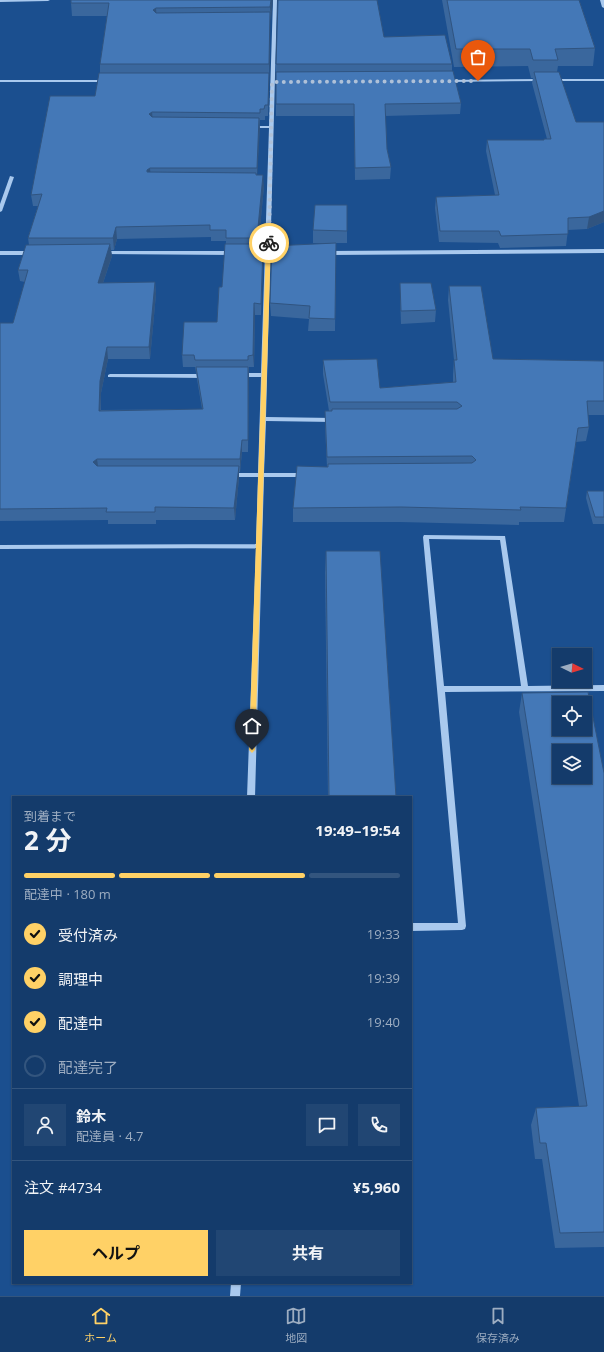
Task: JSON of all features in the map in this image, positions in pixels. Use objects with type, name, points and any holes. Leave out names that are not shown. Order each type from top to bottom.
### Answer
[{"type":"street","points":[[0,1],[48,0]]},
{"type":"street","points":[[250,796],[268,253],[274,0]]},
{"type":"street","points":[[602,0],[604,7]]},
{"type":"street","points":[[266,23],[274,23]]},
{"type":"street","points":[[438,81],[604,80]]},
{"type":"street","points":[[0,81],[109,82]]},
{"type":"street","points":[[265,82],[280,82]]},
{"type":"street","points":[[248,127],[271,127]]},
{"type":"street","points":[[0,211],[12,177]]},
{"type":"street","points":[[262,182],[270,182]]},
{"type":"street","points":[[324,253],[604,251]]},
{"type":"street","points":[[0,253],[40,253]]},
{"type":"street","points":[[95,253],[237,253]]},
{"type":"street","points":[[260,253],[276,253]]},
{"type":"street","points":[[233,376],[264,375]]},
{"type":"street","points":[[110,376],[210,376]]},
{"type":"street","points":[[262,419],[340,420]]},
{"type":"street","points":[[222,475],[315,475]]},
{"type":"street","points":[[412,927],[462,926],[426,537],[504,538],[525,688]]},
{"type":"street","points":[[0,547],[258,546]]},
{"type":"street","points":[[441,688],[604,688]]},
{"type":"street","points":[[235,1296],[236,1284]]},
{"type":"building","points":[[71,0],[271,0],[270,7],[156,8],[153,10],[156,13],[270,12],[269,64],[100,64],[109,3],[71,3]]},
{"type":"building","points":[[278,0],[377,0],[384,37],[445,35],[452,64],[276,64]]},
{"type":"building","points":[[447,0],[579,0],[595,48],[555,49],[558,60],[533,60],[530,49],[456,49]]},
{"type":"building","points":[[453,71],[461,103],[385,104],[387,149],[391,167],[355,168],[354,104],[276,104],[276,72]]},
{"type":"building","points":[[534,72],[559,72],[576,122],[604,122],[604,211],[589,217],[568,218],[568,234],[501,236],[499,231],[440,231],[436,197],[499,195],[487,140],[551,139]]},
{"type":"building","points":[[99,73],[269,73],[268,105],[265,105],[264,109],[260,109],[260,113],[152,112],[149,114],[152,117],[259,118],[257,168],[150,168],[147,170],[147,172],[256,173],[256,175],[263,175],[257,238],[226,238],[226,230],[210,230],[210,225],[116,227],[113,238],[28,238],[42,194],[31,195],[50,96],[95,96]]},
{"type":"building","points":[[315,205],[347,205],[347,231],[313,230]]},
{"type":"building","points":[[336,243],[335,319],[309,318],[310,306],[270,303],[272,246]]},
{"type":"building","points":[[110,244],[98,283],[155,282],[149,347],[107,347],[100,381],[99,411],[203,409],[196,367],[248,367],[248,440],[242,440],[240,459],[97,459],[93,462],[97,466],[239,466],[234,508],[155,507],[155,512],[106,512],[107,508],[0,509],[0,323],[13,323],[28,270],[18,270],[26,245]]},
{"type":"building","points":[[225,244],[257,244],[256,248],[263,247],[261,304],[254,303],[253,355],[248,356],[248,360],[195,360],[194,355],[182,355],[184,322],[217,322],[219,287],[222,287]]},
{"type":"building","points":[[400,283],[431,283],[436,310],[401,311]]},
{"type":"building","points":[[449,286],[481,286],[493,359],[604,361],[604,401],[587,401],[589,427],[578,428],[566,508],[520,507],[521,510],[401,507],[293,508],[297,466],[328,467],[328,464],[472,463],[476,460],[472,456],[327,457],[325,411],[332,411],[332,409],[457,409],[462,406],[457,402],[330,402],[323,360],[377,359],[380,388],[456,382],[454,360],[457,360]]},
{"type":"building","points":[[587,491],[604,491],[604,517],[595,517]]},
{"type":"building","points":[[326,551],[380,551],[396,796],[329,796]]},
{"type":"building","points":[[588,692],[589,696],[552,696],[552,736],[592,736],[592,712],[604,773],[604,1232],[560,1233],[546,1143],[540,1143],[536,1108],[587,1106],[522,693]]},
{"type":"way so far","points":[[269,243],[272,82],[478,81]]},
{"type":"route","points":[[252,750],[269,243]]}]
